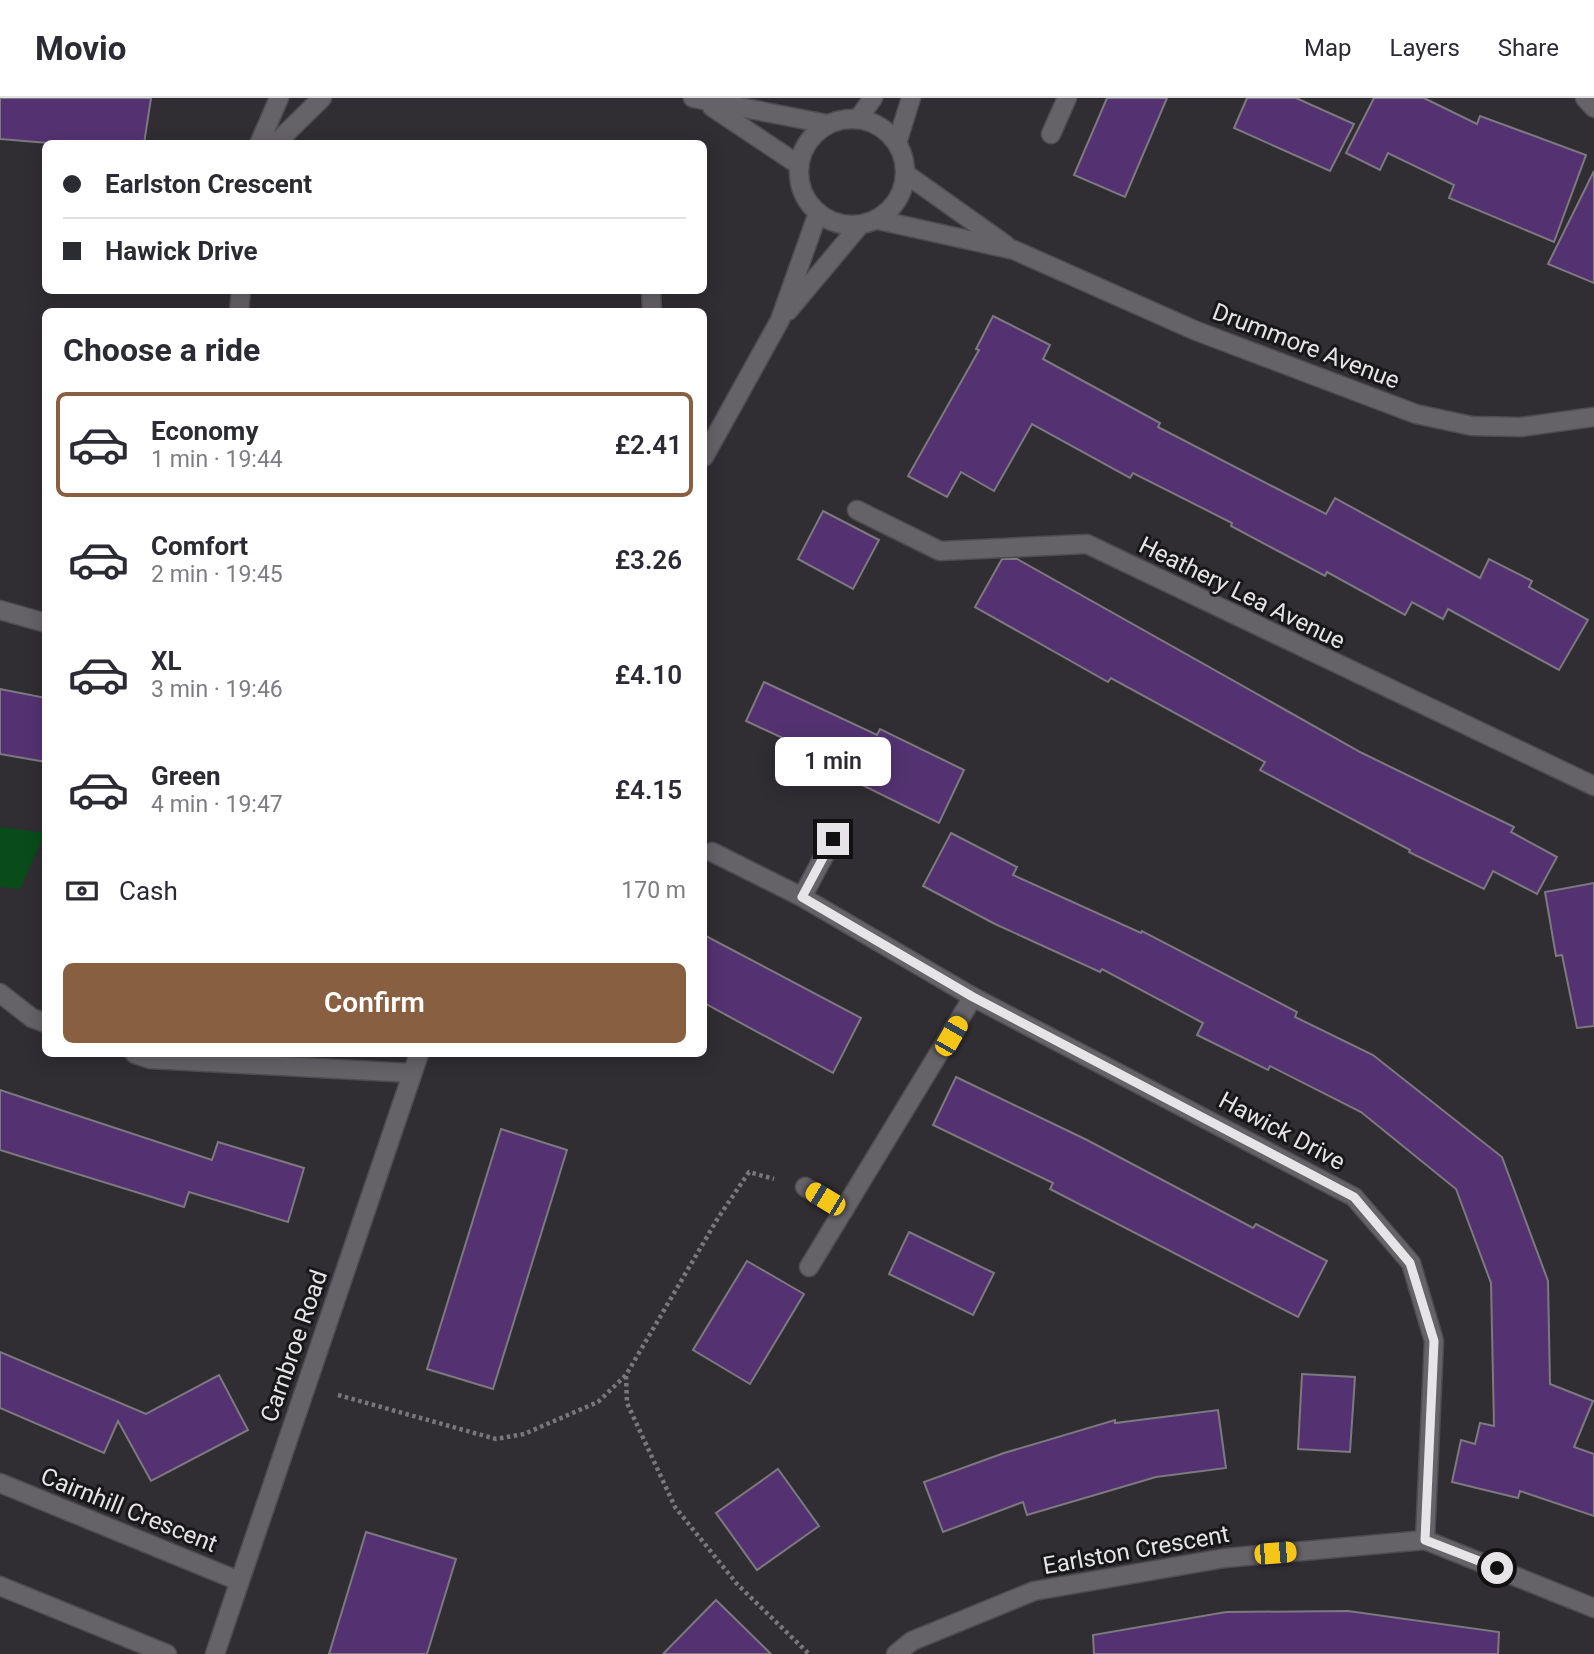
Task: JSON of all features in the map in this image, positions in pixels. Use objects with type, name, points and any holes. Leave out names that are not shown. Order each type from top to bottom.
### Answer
[{"type":"street","points":[[260,140],[279,98]]},
{"type":"street","points":[[279,140],[322,98]]},
{"type":"street","points":[[858,119],[873,98]]},
{"type":"street","points":[[897,143],[912,98]]},
{"type":"street","points":[[1051,134],[1067,98]]},
{"type":"street","points":[[1585,98],[1594,108]]},
{"type":"street","points":[[698,100],[827,124],[858,119],[884,129],[897,143],[905,160],[906,174],[898,202],[878,220],[860,225],[834,223],[818,213],[804,197],[799,165],[802,152],[812,136],[827,124]]},
{"type":"street","points":[[698,100],[799,165]]},
{"type":"street","name":"Drummore Avenue","points":[[906,174],[1014,250],[1194,330],[1416,414],[1472,426],[1521,427],[1594,417]]},
{"type":"street","points":[[707,452],[780,320],[818,213]]},
{"type":"street","name":"Drummore Avenue","points":[[878,220],[1014,250]]},
{"type":"street","points":[[780,320],[860,225]]},
{"type":"street","name":"Heathery Lea Avenue","points":[[857,510],[940,551],[1087,544],[1594,786]]},
{"type":"street","points":[[0,610],[42,622]]},
{"type":"street","points":[[802,897],[833,839]]},
{"type":"street","name":"Hawick Drive","points":[[712,852],[802,897],[973,997],[1354,1197],[1410,1263],[1434,1341],[1425,1540]]},
{"type":"street","points":[[0,993],[32,1018],[42,1022]]},
{"type":"street","points":[[809,1267],[973,997]]},
{"type":"street","points":[[143,1057],[411,1073]]},
{"type":"street","name":"Carnbroe Road","points":[[215,1654],[418,1057]]},
{"type":"street","points":[[805,1187],[844,1210]]},
{"type":"street","name":"Cairnhill Crescent","points":[[0,1483],[239,1581]]},
{"type":"street","name":"Earlston Crescent","points":[[896,1654],[912,1642],[1034,1591],[1225,1558],[1425,1540],[1594,1608]]},
{"type":"street","points":[[0,1586],[167,1654]]},
{"type":"path","points":[[306,1386],[496,1439],[524,1434],[598,1402],[626,1376],[718,1218],[749,1172],[805,1187]]},
{"type":"path","points":[[626,1376],[626,1403],[675,1507],[737,1584],[809,1654]]},
{"type":"green space","points":[[0,827],[42,833],[42,840],[20,889],[0,887]]},
{"type":"building","points":[[0,98],[151,98],[145,140],[42,140],[42,142],[0,139]]},
{"type":"building","points":[[1107,98],[1167,98],[1125,197],[1074,175]]},
{"type":"building","points":[[1247,98],[1296,98],[1354,124],[1330,171],[1234,128]]},
{"type":"building","points":[[1374,98],[1424,98],[1477,124],[1480,116],[1586,155],[1554,242],[1449,198],[1454,185],[1388,153],[1380,170],[1346,153]]},
{"type":"building","points":[[1594,171],[1594,283],[1548,264]]},
{"type":"building","points":[[993,316],[1050,345],[1043,359],[1160,423],[1158,427],[1326,514],[1335,498],[1480,578],[1489,559],[1532,581],[1529,587],[1588,620],[1559,670],[1448,609],[1443,619],[1412,602],[1405,615],[1327,572],[1325,576],[1231,526],[1232,523],[1133,473],[1130,478],[1032,424],[994,491],[961,472],[947,497],[908,476],[979,350],[976,349]]},
{"type":"building","points":[[823,511],[879,540],[853,589],[798,559]]},
{"type":"building","points":[[1002,559],[1017,559],[1362,753],[1514,827],[1511,832],[1557,857],[1537,894],[1493,871],[1484,889],[1409,852],[1410,850],[1260,770],[1265,762],[1111,678],[1108,682],[975,607]]},
{"type":"building","points":[[764,682],[877,735],[880,729],[964,770],[939,823],[854,781],[858,773],[746,721]]},
{"type":"building","points":[[0,689],[42,697],[42,761],[0,754]]},
{"type":"building","points":[[951,833],[1017,867],[1013,875],[1141,933],[1142,931],[1297,1012],[1295,1017],[1373,1055],[1502,1157],[1548,1281],[1550,1384],[1593,1401],[1574,1447],[1594,1454],[1594,1516],[1520,1491],[1518,1498],[1452,1482],[1461,1440],[1475,1444],[1480,1423],[1494,1426],[1491,1283],[1456,1189],[1361,1112],[1270,1066],[1268,1070],[1197,1035],[1203,1023],[1102,969],[1100,972],[995,924],[923,886]]},
{"type":"building","points":[[1594,883],[1594,1026],[1577,1028],[1562,955],[1556,956],[1545,892]]},
{"type":"building","points":[[707,937],[861,1018],[833,1073],[707,1005]]},
{"type":"building","points":[[956,1077],[1087,1140],[1253,1228],[1256,1224],[1327,1261],[1298,1317],[1050,1189],[1053,1183],[933,1125]]},
{"type":"building","points":[[0,1090],[212,1160],[218,1142],[304,1168],[288,1222],[189,1192],[184,1207],[0,1150]]},
{"type":"building","points":[[501,1129],[567,1150],[493,1389],[427,1369]]},
{"type":"building","points":[[909,1232],[994,1273],[973,1315],[889,1274]]},
{"type":"building","points":[[747,1261],[804,1294],[750,1384],[693,1350]]},
{"type":"building","points":[[0,1352],[146,1414],[219,1375],[248,1430],[151,1481],[118,1421],[104,1453],[0,1408]]},
{"type":"building","points":[[1302,1374],[1355,1377],[1350,1452],[1298,1449]]},
{"type":"building","points":[[1218,1410],[1226,1468],[1156,1477],[1027,1515],[1023,1502],[943,1532],[924,1482],[1004,1453],[1115,1420],[1115,1423]]},
{"type":"building","points":[[778,1469],[819,1526],[757,1570],[716,1513]]},
{"type":"building","points":[[366,1532],[456,1559],[427,1654],[329,1654]]},
{"type":"building","points":[[716,1600],[771,1654],[663,1654]]},
{"type":"building","points":[[1348,1611],[1499,1632],[1498,1654],[1094,1654],[1093,1635],[1226,1612]]},
{"type":"route","points":[[833,839],[802,897],[973,997],[1354,1197],[1410,1263],[1434,1341],[1425,1540],[1497,1568]]}]
